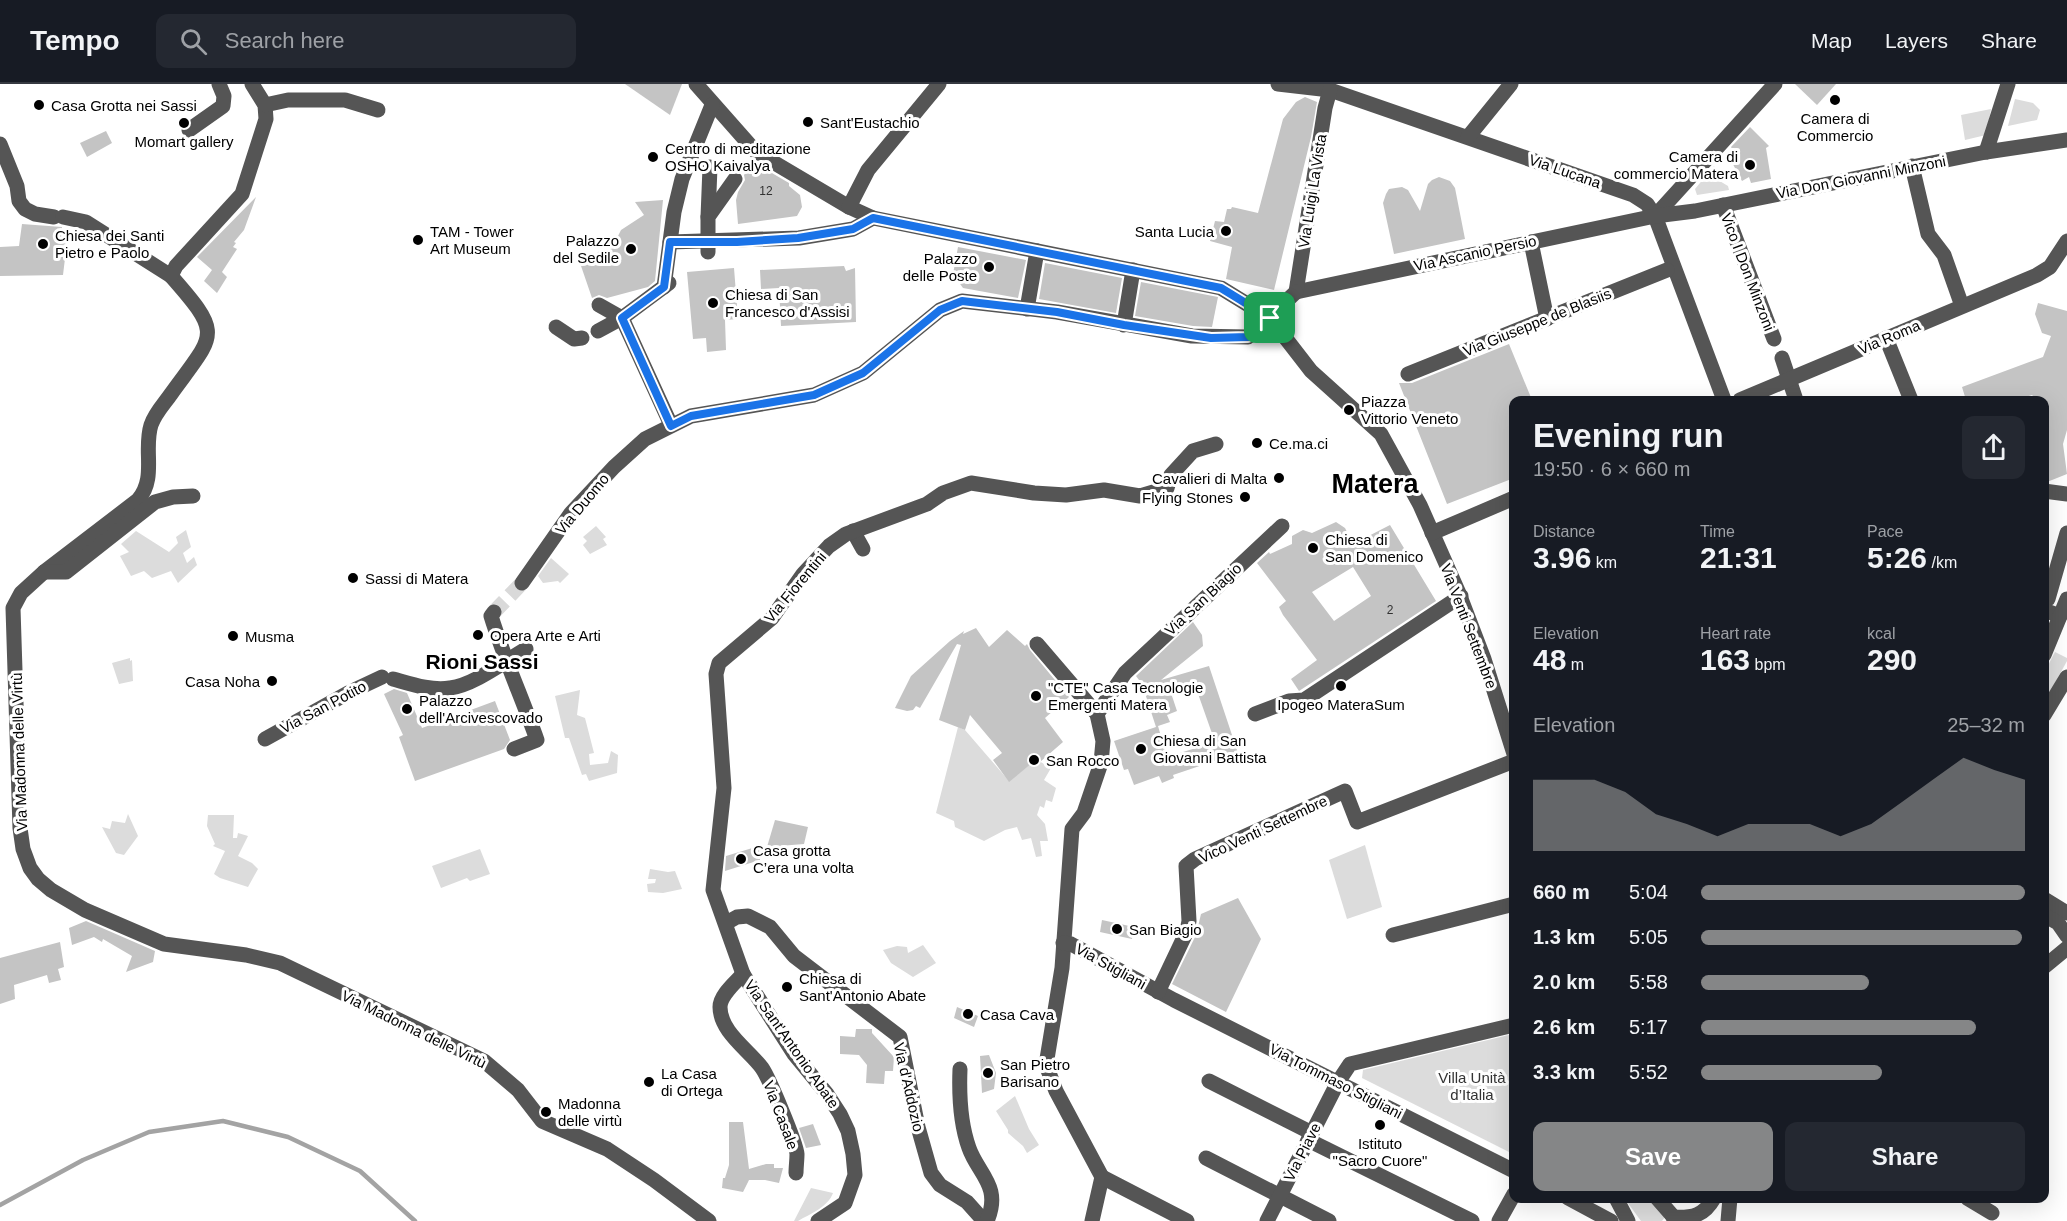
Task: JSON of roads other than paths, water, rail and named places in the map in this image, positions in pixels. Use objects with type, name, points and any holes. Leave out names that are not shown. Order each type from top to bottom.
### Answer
[{"type":"street","points":[[189,130],[223,106],[224,96],[219,84]]},
{"type":"street","points":[[0,144],[17,186],[19,201],[25,209],[35,214],[86,222],[171,276],[188,252],[242,194],[266,119],[264,105],[257,89],[252,84]]},
{"type":"street","points":[[696,84],[712,105],[756,152],[849,207],[873,218],[1221,288],[1270,318],[1311,371],[1381,434],[1430,527],[1509,500]]},
{"type":"street","points":[[849,207],[868,170],[939,84]]},
{"type":"street","name":"Via Lucana","points":[[1278,84],[1325,88],[1634,195],[1647,204],[1655,216],[1722,396]]},
{"type":"street","points":[[1468,137],[1511,84]]},
{"type":"street","points":[[1655,216],[1775,84]]},
{"type":"street","points":[[1986,152],[2008,84]]},
{"type":"street","name":"Via Luigi La Vista","points":[[1296,292],[1325,108],[1325,88]]},
{"type":"street","points":[[264,105],[288,100],[345,100],[378,110]]},
{"type":"street","points":[[598,331],[622,318],[667,285],[674,212],[682,179],[712,105]]},
{"type":"street","name":"Via Don Giovanni Minzoni","points":[[1655,216],[1722,206],[1986,152],[2067,140]]},
{"type":"street","points":[[1912,166],[1928,234],[1944,255],[1962,306]]},
{"type":"street","points":[[708,247],[710,167]]},
{"type":"street","points":[[708,217],[735,179]]},
{"type":"street","name":"Vico I Don Minzoni","points":[[1722,206],[1774,339]]},
{"type":"street","name":"Via Ascanio Persio","points":[[1296,292],[1655,216]]},
{"type":"street","points":[[670,242],[708,247],[798,238],[853,229],[873,218]]},
{"type":"street","points":[[2063,252],[2067,241]]},
{"type":"street","points":[[1532,242],[1547,319]]},
{"type":"street","points":[[1027,309],[1037,251]]},
{"type":"street","name":"Via Roma","points":[[1749,396],[2037,275],[2050,267],[2063,252]]},
{"type":"street","points":[[1124,325],[1133,270]]},
{"type":"street","name":"Via Giuseppe de Blasiis","points":[[1408,374],[1667,270]]},
{"type":"street","name":"Via Madonna delle Virtù","points":[[171,276],[198,306],[206,320],[207,342],[201,355],[156,414],[151,426],[149,475],[142,494],[44,572],[17,599],[13,608],[20,828],[23,849],[30,867],[38,879],[51,890],[85,910],[153,940],[246,955],[280,963],[484,1061],[518,1090],[542,1121],[607,1149],[709,1221]]},
{"type":"street","points":[[1270,318],[1296,292]]},
{"type":"street","name":"Via Duomo","points":[[522,583],[571,513],[614,467],[645,439],[691,416],[814,395],[863,373],[940,310],[962,301],[1057,312],[1211,338],[1248,337],[1270,318]]},
{"type":"street","points":[[599,305],[622,318],[671,426]]},
{"type":"street","points":[[556,327],[578,339]]},
{"type":"street","points":[[1886,338],[1909,396]]},
{"type":"street","points":[[1782,358],[1795,396]]},
{"type":"street","name":"Via Fiorentini","points":[[726,923],[713,890],[724,788],[716,682],[719,663],[772,618],[803,574],[829,546],[853,531],[927,504],[943,492],[971,483],[1034,494],[1066,495],[1104,490],[1140,495],[1157,492],[1167,488],[1171,475],[1193,451],[1216,444]]},
{"type":"street","points":[[2049,492],[2067,494]]},
{"type":"street","points":[[44,572],[66,572],[154,502],[173,497],[193,496]]},
{"type":"street","name":"Via San Biagio","points":[[1096,714],[1125,673],[1282,526]]},
{"type":"street","name":"Via Venti Settembre","points":[[1430,527],[1461,596],[1485,659],[1509,738]]},
{"type":"street","points":[[853,531],[863,549]]},
{"type":"street","points":[[2049,595],[2067,533]]},
{"type":"street","points":[[1255,714],[1289,701],[1304,700],[1461,596]]},
{"type":"street","points":[[2049,641],[2067,598]]},
{"type":"street","points":[[2049,607],[2060,616]]},
{"type":"street","points":[[494,612],[491,616],[497,641],[537,740],[514,749]]},
{"type":"street","points":[[1037,644],[1096,714],[1103,741],[1101,763],[1084,813],[1072,829],[1059,904],[1063,943],[1062,968],[1046,1065],[1056,1091],[1102,1177],[1187,1221]]},
{"type":"street","points":[[506,661],[526,649]]},
{"type":"street","name":"Via San Potito","points":[[265,739],[348,693],[394,680],[431,688],[451,688],[479,677],[506,661]]},
{"type":"street","points":[[2049,707],[2067,677]]},
{"type":"street","name":"Vico Venti Settembre","points":[[1158,992],[1187,931],[1189,921],[1186,866],[1195,859],[1345,791],[1357,822],[1509,763]]},
{"type":"street","points":[[2049,902],[2067,913]]},
{"type":"street","points":[[1393,935],[1509,905]]},
{"type":"street","name":"Via d'Addozio","points":[[726,923],[737,917],[748,916],[770,927],[794,956],[900,1037],[918,1127],[931,1173],[940,1185],[967,1202],[985,1221]]},
{"type":"street","points":[[2049,918],[2058,923],[2067,936]]},
{"type":"street","name":"Via Sant'Antonio Abate","points":[[726,923],[743,974],[758,1000],[804,1067],[827,1094],[848,1131],[855,1175],[845,1203],[818,1221]]},
{"type":"street","name":"Via Stigliani","points":[[1063,943],[1071,944],[1158,992]]},
{"type":"street","points":[[2049,963],[2067,948]]},
{"type":"street","name":"Via Casale","points":[[743,974],[722,998],[720,1008],[725,1022],[738,1042],[761,1066],[768,1078],[797,1153],[796,1173]]},
{"type":"street","name":"Via Tommaso Stigliani","points":[[1158,992],[1509,1168]]},
{"type":"street","name":"Via Piave","points":[[1267,1221],[1338,1082],[1350,1064],[1509,1026]]},
{"type":"street","points":[[960,1069],[959,1091],[969,1149],[990,1185],[990,1207],[985,1221]]},
{"type":"street","points":[[1209,1081],[1472,1221]]},
{"type":"street","points":[[1206,1158],[1329,1221]]},
{"type":"street","points":[[1092,1221],[1102,1177]]},
{"type":"street","points":[[1499,1221],[1509,1203]]},
{"type":"street","points":[[1577,1203],[1611,1221]]},
{"type":"street","points":[[1619,1203],[1628,1221]]},
{"type":"street","points":[[1661,1203],[1675,1219],[1690,1218],[1700,1214],[1711,1203]]},
{"type":"street","points":[[1728,1221],[1730,1203]]},
{"type":"street","points":[[1975,1203],[1992,1213]]},
{"type":"waterway","points":[[0,1205],[83,1160],[149,1132],[223,1121],[288,1137],[360,1171],[415,1221]]},
{"type":"tunnel","points":[[494,612],[522,583]]},
{"type":"place","name":"Camera di Commercio","points":[[1835,100]]},
{"type":"place","name":"Casa Grotta nei Sassi","points":[[39,105]]},
{"type":"place","name":"Sant'Eustachio","points":[[808,122]]},
{"type":"place","name":"Momart gallery","points":[[184,123]]},
{"type":"place","name":"Centro di meditazione OSHO Kaivalya","points":[[653,157]]},
{"type":"place","name":"Camera di commercio Matera","points":[[1750,165]]},
{"type":"place","name":"Santa Lucia","points":[[1226,231]]},
{"type":"place","name":"TAM - Tower Art Museum","points":[[418,240]]},
{"type":"place","name":"Chiesa dei Santi Pietro e Paolo","points":[[43,244]]},
{"type":"place","name":"Palazzo del Sedile","points":[[631,249]]},
{"type":"place","name":"Palazzo delle Poste","points":[[989,267]]},
{"type":"place","name":"Chiesa di San Francesco d'Assisi","points":[[713,303]]},
{"type":"place","name":"Piazza Vittorio Veneto","points":[[1349,410]]},
{"type":"place","name":"Ce.ma.ci","points":[[1257,443]]},
{"type":"place","name":"Cavalieri di Malta","points":[[1279,478]]},
{"type":"place","name":"Flying Stones","points":[[1245,497]]},
{"type":"place","name":"Chiesa di San Domenico","points":[[1313,548]]},
{"type":"place","name":"Sassi di Matera","points":[[353,578]]},
{"type":"place","name":"Opera Arte e Arti","points":[[478,635]]},
{"type":"place","name":"Musma","points":[[233,636]]},
{"type":"place","name":"Casa Noha","points":[[272,681]]},
{"type":"place","name":"Ipogeo MateraSum","points":[[1341,686]]},
{"type":"place","name":"\"CTE\" Casa Tecnologie Emergenti Matera","points":[[1036,696]]},
{"type":"place","name":"Palazzo dell'Arcivescovado","points":[[407,709]]},
{"type":"place","name":"Chiesa di San Giovanni Battista","points":[[1141,749]]},
{"type":"place","name":"San Rocco","points":[[1034,760]]},
{"type":"place","name":"Casa grotta C’era una volta","points":[[741,859]]},
{"type":"place","name":"San Biagio","points":[[1117,929]]},
{"type":"place","name":"Chiesa di Sant'Antonio Abate","points":[[787,987]]},
{"type":"place","name":"Casa Cava","points":[[968,1014]]},
{"type":"place","name":"San Pietro Barisano","points":[[988,1073]]},
{"type":"place","name":"La Casa di Ortega","points":[[649,1082]]},
{"type":"place","name":"Madonna delle virtù","points":[[546,1112]]},
{"type":"place","name":"Istituto \"Sacro Cuore\"","points":[[1380,1125]]},
{"type":"district","name":"Matera","points":[[1375,484]]},
{"type":"district","name":"Rioni Sassi","points":[[482,661]]},
{"type":"park label","name":"Villa Unità d’Italia","points":[[1472,1086]]}]
